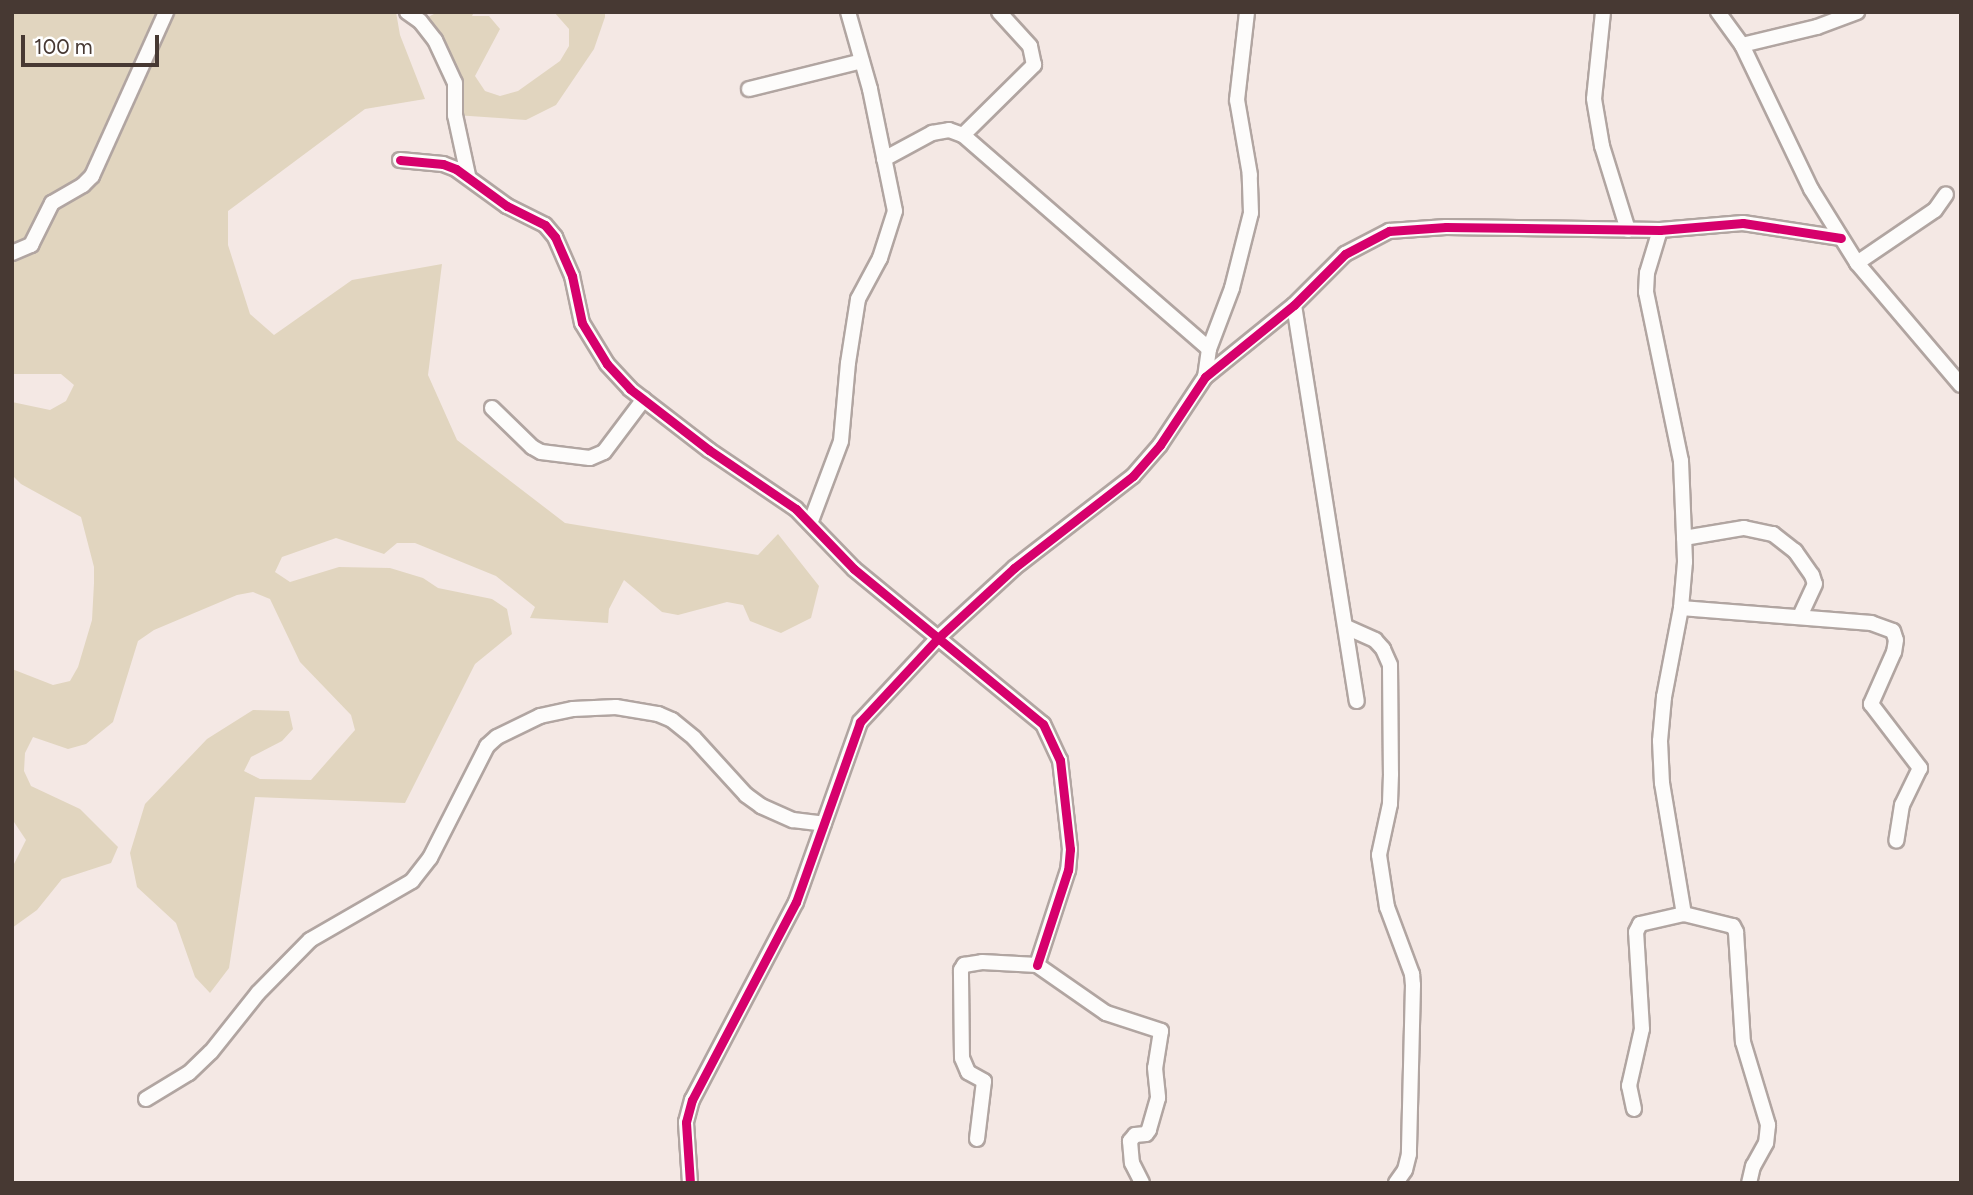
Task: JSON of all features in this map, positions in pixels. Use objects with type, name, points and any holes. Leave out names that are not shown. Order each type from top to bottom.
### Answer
[{"type":"street","points":[[12,253],[31,245],[52,203],[83,185],[92,176],[166,12]]},
{"type":"street","points":[[407,12],[420,21],[435,40],[455,83],[455,115],[468,175]]},
{"type":"street","points":[[811,521],[841,441],[848,363],[858,299],[880,258],[894,221],[895,204],[848,12]]},
{"type":"street","points":[[963,135],[1034,65],[1030,46],[999,12]]},
{"type":"street","points":[[1205,377],[1209,349],[1232,288],[1251,213],[1250,175],[1237,100],[1247,12]]},
{"type":"street","points":[[1603,12],[1594,99],[1602,146],[1628,230]]},
{"type":"street","points":[[1718,12],[1742,45],[1811,189],[1857,263],[1961,385]]},
{"type":"street","points":[[1742,45],[1817,27],[1857,12]]},
{"type":"street","points":[[749,89],[862,61]]},
{"type":"street","points":[[884,159],[932,133],[949,130],[963,135],[1209,349]]},
{"type":"street","points":[[400,160],[443,164],[468,175],[507,206],[550,230],[572,276],[583,323],[607,364],[644,399],[811,521],[853,569],[1035,715],[1053,740],[1060,760],[1070,830],[1068,870],[1037,965]]},
{"type":"street","points":[[1857,263],[1935,210],[1946,194]]},
{"type":"street","points":[[690,1183],[686,1122],[692,1100],[796,902],[860,722],[938,638],[1014,568],[1133,476],[1160,445],[1205,377],[1294,305],[1345,254],[1389,231],[1446,227],[1660,230],[1743,223],[1841,238]]},
{"type":"street","points":[[1660,230],[1647,273],[1646,292],[1681,461],[1684,538],[1681,608],[1664,697],[1660,741],[1662,783],[1684,914]]},
{"type":"street","points":[[1294,305],[1357,701]]},
{"type":"street","points":[[492,408],[532,447],[541,452],[590,458],[604,452],[644,399]]},
{"type":"street","points":[[1684,538],[1744,528],[1773,534],[1795,551],[1812,575],[1815,584],[1800,615]]},
{"type":"street","points":[[1681,608],[1800,615],[1871,623],[1893,631],[1896,640],[1894,652],[1871,704],[1920,768],[1902,804],[1896,841]]},
{"type":"street","points":[[1346,627],[1375,640],[1383,649],[1390,665],[1390,794],[1380,855],[1387,907],[1412,974],[1413,985],[1409,1154],[1405,1170],[1396,1183]]},
{"type":"street","points":[[146,1099],[189,1073],[211,1052],[258,993],[310,940],[412,881],[430,858],[487,746],[497,737],[540,716],[573,709],[616,707],[658,714],[672,720],[694,738],[746,795],[761,806],[793,820],[824,824]]},
{"type":"street","points":[[1634,1109],[1629,1086],[1642,1029],[1643,1005],[1636,932],[1644,921],[1684,914],[1727,923],[1736,932],[1743,1042],[1768,1125],[1766,1143],[1753,1166],[1749,1183]]},
{"type":"street","points":[[977,1139],[984,1081],[968,1072],[962,1058],[961,970],[964,965],[982,962],[1037,965],[1106,1013],[1161,1031],[1155,1068],[1158,1098],[1149,1130],[1146,1135],[1135,1135],[1130,1141],[1132,1163],[1142,1183]]},
{"type":"shaded area","points":[[12,12],[396,12],[400,35],[425,99],[365,109],[228,211],[228,245],[250,314],[274,335],[352,280],[442,264],[428,375],[457,440],[565,523],[758,555],[778,534],[819,586],[811,618],[781,633],[750,621],[743,605],[727,602],[678,615],[662,612],[624,580],[609,609],[608,623],[530,618],[535,607],[496,576],[415,543],[397,543],[384,554],[336,538],[282,557],[275,572],[290,582],[339,567],[390,568],[423,578],[438,588],[492,599],[507,609],[512,634],[475,664],[405,803],[255,797],[229,968],[210,993],[195,977],[176,923],[137,887],[130,853],[145,804],[207,739],[253,710],[289,711],[293,729],[282,741],[251,757],[244,771],[260,779],[311,780],[355,730],[351,715],[300,662],[270,599],[253,592],[237,595],[154,630],[138,641],[113,722],[86,744],[68,749],[33,737],[25,753],[24,771],[31,786],[80,809],[118,847],[111,863],[62,879],[37,910],[12,928],[12,868],[26,840],[12,819],[12,669],[53,685],[70,681],[78,667],[92,620],[94,567],[81,517],[21,484],[12,475],[12,402],[50,410],[66,401],[74,385],[61,374],[12,374]]},
{"type":"shaded area","points":[[438,12],[474,12],[472,16],[489,16],[500,29],[475,76],[485,91],[500,96],[518,91],[560,61],[569,46],[569,29],[554,12],[605,12],[605,17],[594,49],[556,105],[526,120],[455,115],[455,83],[420,21]]},
{"type":"cycle path","points":[[400,160],[443,164],[456,169],[507,206],[545,225],[555,237],[572,276],[582,323],[607,364],[630,389],[709,450],[796,509],[854,569],[1043,724],[1060,760],[1070,849],[1068,870],[1037,965]]},
{"type":"cycle path","points":[[690,1183],[686,1122],[692,1100],[796,902],[860,722],[938,638],[1014,568],[1133,476],[1160,445],[1205,377],[1294,305],[1345,254],[1389,231],[1446,227],[1660,230],[1743,223],[1841,238]]}]
